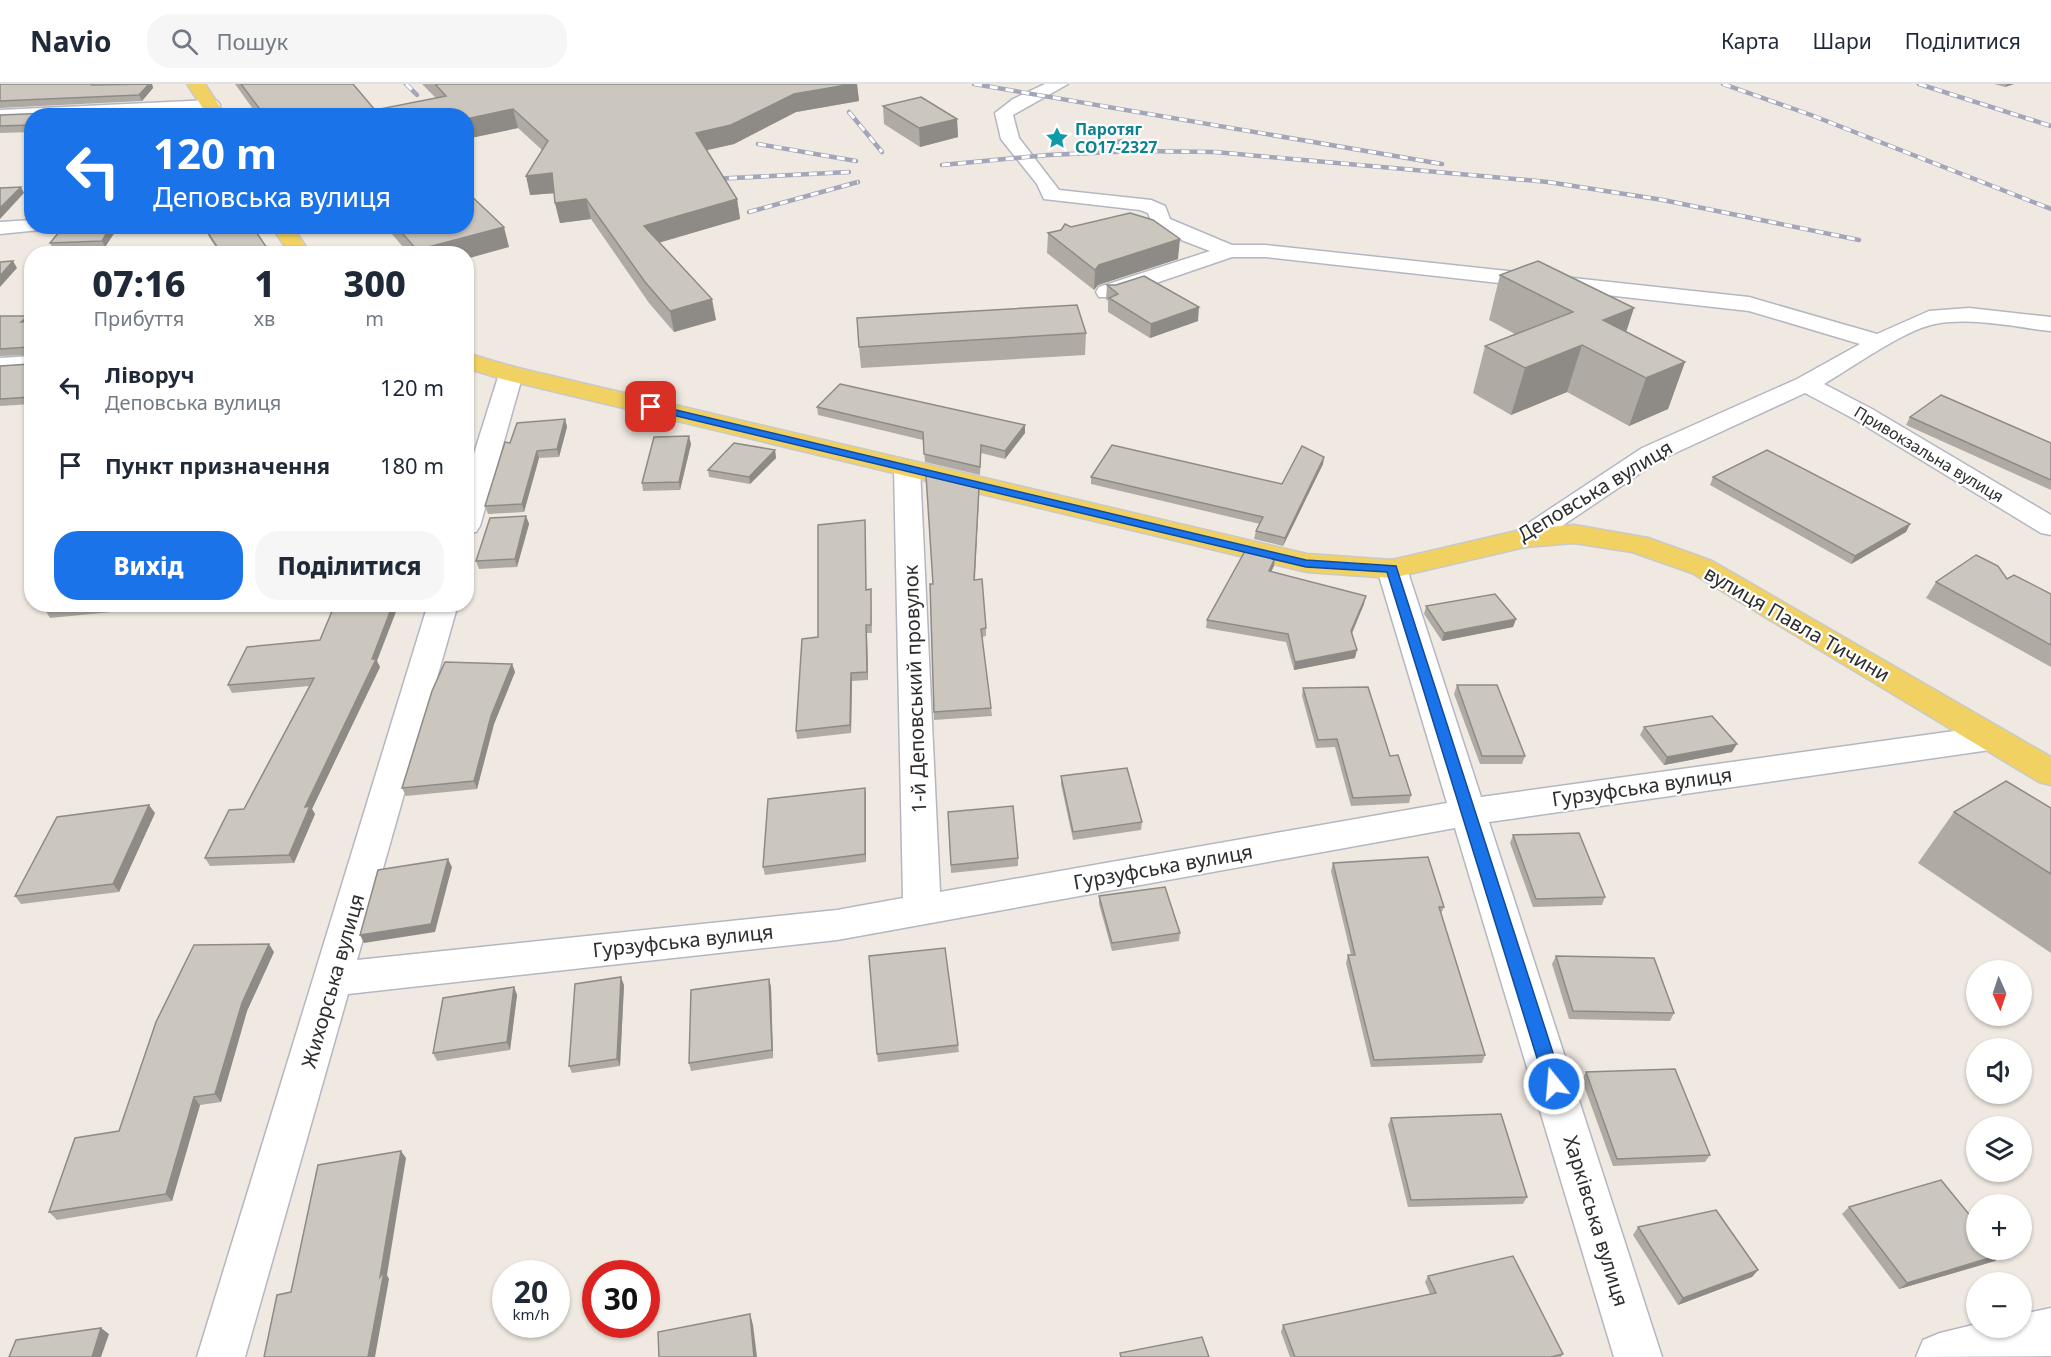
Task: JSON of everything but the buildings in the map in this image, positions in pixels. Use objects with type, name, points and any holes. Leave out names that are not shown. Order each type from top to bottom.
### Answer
[{"type":"main road","points":[[196,84],[213,108]]},
{"type":"main road","name":"Деповська вулиця","points":[[474,362],[511,374],[1306,563],[1392,569],[1525,538]]},
{"type":"main road","name":"вулиця Павла Тичини","points":[[1525,538],[1574,534],[1638,544],[1702,567],[2051,772]]},
{"type":"street","points":[[1059,84],[1019,103],[1004,113],[1010,140],[1046,183],[1051,195],[1144,204],[1158,210],[1161,222],[1178,232],[1230,251]]},
{"type":"street","points":[[0,115],[24,114]]},
{"type":"street","points":[[0,228],[24,227]]},
{"type":"street","points":[[1107,291],[1230,251],[1246,250],[1306,254],[1749,304],[1888,337]]},
{"type":"street","name":"Деповська вулиця","points":[[1525,538],[1651,454],[1806,384],[1888,337],[1929,318],[1969,315],[2051,324]]},
{"type":"street","points":[[0,365],[24,364]]},
{"type":"street","points":[[474,499],[511,374]]},
{"type":"street","name":"Привокзальна вулиця","points":[[1806,384],[1863,414],[2051,527]]},
{"type":"street","name":"1-й Деповський провулок","points":[[907,468],[922,910]]},
{"type":"street","name":"Харківська вулиця","points":[[1392,569],[1470,812],[1638,1357]]},
{"type":"street","name":"Жихорська вулиця","points":[[221,1357],[442,612]]},
{"type":"street","name":"Гурзуфська вулиця","points":[[334,979],[837,925],[1470,812],[1990,738]]},
{"type":"street","points":[[1940,1357],[2051,1332]]},
{"type":"railway","points":[[406,84],[417,95]]},
{"type":"railway","points":[[974,84],[1442,164]]},
{"type":"railway","points":[[1723,84],[1811,115],[2051,209]]},
{"type":"railway","points":[[1919,84],[2051,126]]},
{"type":"railway","points":[[849,112],[882,152]]},
{"type":"railway","points":[[1092,145],[1123,141]]},
{"type":"railway","points":[[758,144],[856,161]]},
{"type":"railway","points":[[942,165],[1048,155],[1136,151],[1215,152],[1548,182],[1663,200],[1859,240]]},
{"type":"railway","points":[[713,179],[849,172]]},
{"type":"railway","points":[[749,212],[858,182]]},
{"type":"place","name":"Паротяг СО17-2327","points":[[1057,138]]},
{"type":"route","points":[[651,407],[1306,563],[1392,569],[1554,1084]]}]
